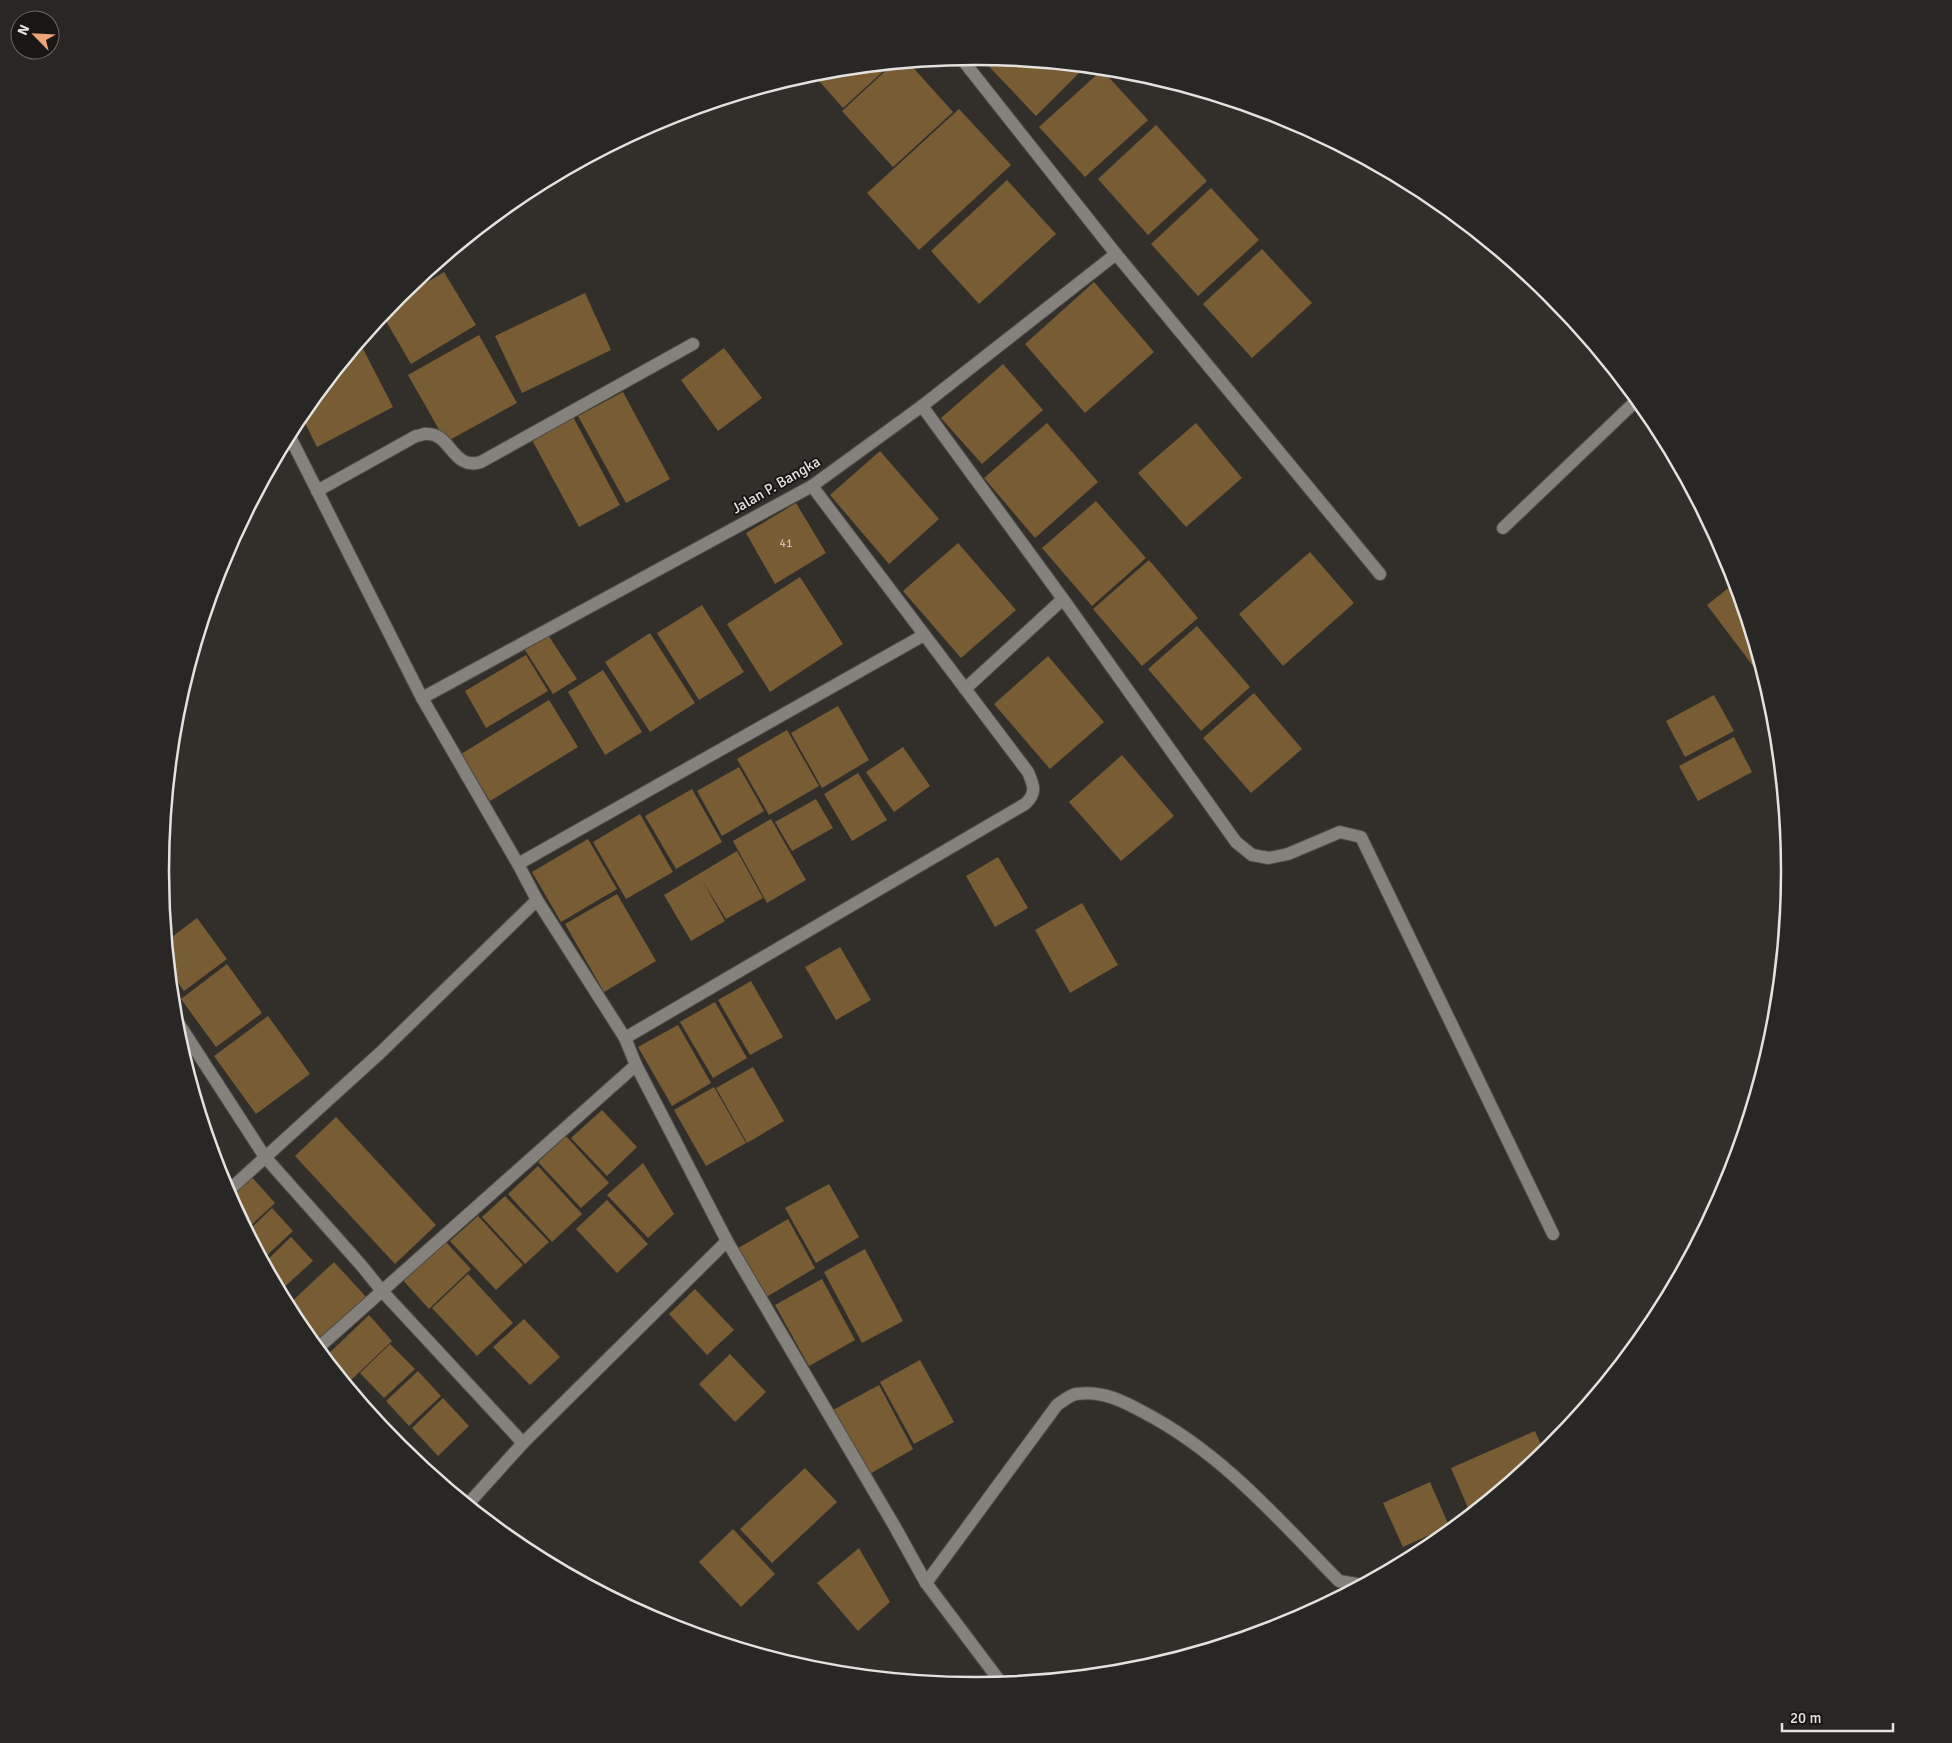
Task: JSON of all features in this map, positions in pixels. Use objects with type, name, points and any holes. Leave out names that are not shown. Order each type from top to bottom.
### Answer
[{"type":"street","points":[[967,65],[1116,254],[1380,574]]},
{"type":"street","name":"Jalan P. Bangka","points":[[422,698],[812,486],[922,406],[1116,254]]},
{"type":"street","points":[[317,491],[416,436],[428,434],[437,436],[462,461],[472,465],[481,462],[693,344]]},
{"type":"street","points":[[1503,528],[1633,404]]},
{"type":"street","points":[[922,406],[1063,599],[1236,842],[1252,855],[1269,858],[1288,854],[1340,832],[1361,837],[1553,1234]]},
{"type":"street","points":[[293,444],[422,698],[537,900],[625,1038],[636,1065],[727,1241],[926,1583],[997,1677]]},
{"type":"street","points":[[625,1038],[1025,804],[1032,798],[1034,788],[1028,772],[812,486]]},
{"type":"street","points":[[965,689],[1063,599]]},
{"type":"street","points":[[518,864],[924,635]]},
{"type":"street","points":[[234,1186],[380,1053],[537,900]]},
{"type":"street","points":[[187,1036],[265,1157],[361,1264],[382,1291],[523,1443]]},
{"type":"street","points":[[323,1344],[636,1065]]},
{"type":"street","points":[[471,1500],[523,1443],[727,1241]]},
{"type":"street","points":[[926,1583],[1057,1405],[1075,1394],[1098,1394],[1118,1398],[1173,1428],[1236,1476],[1339,1581],[1354,1584]]},
{"type":"building","points":[[988,65],[1080,72],[1036,116]]},
{"type":"building","points":[[913,68],[953,112],[893,167],[842,111],[886,71]]},
{"type":"building","points":[[884,71],[843,108],[818,80]]},
{"type":"building","points":[[1097,74],[1108,76],[1148,120],[1085,177],[1039,127]]},
{"type":"building","points":[[959,109],[1011,165],[919,250],[867,193]]},
{"type":"building","points":[[1156,125],[1207,181],[1148,235],[1098,179]]},
{"type":"building","points":[[1007,180],[1056,234],[979,304],[931,251]]},
{"type":"building","points":[[1211,188],[1259,240],[1198,296],[1151,244]]},
{"type":"building","points":[[1262,249],[1312,303],[1252,358],[1203,304]]},
{"type":"building","points":[[444,272],[476,325],[411,364],[387,322],[424,284]]},
{"type":"building","points":[[1094,282],[1154,352],[1085,413],[1025,344]]},
{"type":"building","points":[[585,293],[611,350],[522,393],[495,336]]},
{"type":"building","points":[[479,335],[517,403],[446,442],[408,375]]},
{"type":"building","points":[[724,348],[762,398],[718,431],[681,380]]},
{"type":"building","points":[[363,349],[393,407],[317,447],[305,423]]},
{"type":"building","points":[[1003,364],[1043,410],[982,464],[941,418]]},
{"type":"building","points":[[623,392],[670,479],[626,503],[578,416]]},
{"type":"building","points":[[572,415],[620,505],[579,527],[531,438]]},
{"type":"building","points":[[1047,423],[1098,482],[1035,538],[984,478]]},
{"type":"building","points":[[1196,423],[1242,478],[1186,527],[1138,473]]},
{"type":"building","points":[[880,451],[939,519],[889,564],[830,495]]},
{"type":"building","points":[[1096,501],[1146,558],[1092,606],[1042,548]]},
{"type":"building","points":[[796,503],[826,553],[775,584],[746,533]]},
{"type":"building","points":[[958,543],[1016,610],[961,658],[903,591]]},
{"type":"building","points":[[1310,552],[1354,603],[1283,666],[1239,614]]},
{"type":"building","points":[[1149,560],[1198,618],[1142,666],[1093,609]]},
{"type":"building","points":[[800,577],[843,644],[770,692],[727,624]]},
{"type":"building","points":[[1730,587],[1740,612],[1755,664],[1753,666],[1707,605]]},
{"type":"building","points":[[702,605],[744,672],[699,700],[657,633]]},
{"type":"building","points":[[1197,626],[1250,687],[1201,731],[1148,669]]},
{"type":"building","points":[[650,633],[695,703],[650,732],[605,662]]},
{"type":"building","points":[[548,635],[577,679],[553,694],[525,650]]},
{"type":"building","points":[[526,655],[548,691],[486,728],[465,691]]},
{"type":"building","points":[[1048,656],[1104,722],[1050,769],[994,704]]},
{"type":"building","points":[[603,670],[642,732],[605,755],[568,692]]},
{"type":"building","points":[[1254,693],[1302,749],[1251,793],[1203,738]]},
{"type":"building","points":[[1714,695],[1734,731],[1685,757],[1666,721]]},
{"type":"building","points":[[549,700],[578,747],[490,801],[461,754]]},
{"type":"building","points":[[838,706],[869,760],[822,788],[791,733]]},
{"type":"building","points":[[787,730],[819,786],[769,815],[737,759]]},
{"type":"building","points":[[1734,737],[1752,772],[1698,801],[1679,766]]},
{"type":"building","points":[[903,747],[930,786],[894,812],[866,772]]},
{"type":"building","points":[[1122,755],[1174,816],[1121,861],[1069,802]]},
{"type":"building","points":[[739,767],[764,811],[722,836],[697,791]]},
{"type":"building","points":[[858,773],[887,820],[852,841],[824,794]]},
{"type":"building","points":[[692,789],[722,842],[676,869],[645,816]]},
{"type":"building","points":[[816,799],[833,828],[792,851],[775,822]]},
{"type":"building","points":[[640,814],[673,872],[626,899],[593,842]]},
{"type":"building","points":[[771,819],[806,880],[767,903],[733,841]]},
{"type":"building","points":[[588,839],[617,889],[561,922],[532,872]]},
{"type":"building","points":[[737,851],[763,898],[726,919],[702,880],[725,921],[691,941],[664,895]]},
{"type":"building","points":[[998,857],[1028,908],[995,927],[966,876]]},
{"type":"building","points":[[617,894],[656,961],[604,992],[565,924]]},
{"type":"building","points":[[1082,903],[1118,965],[1070,993],[1035,930]]},
{"type":"building","points":[[197,918],[227,959],[184,991],[177,981],[172,937]]},
{"type":"building","points":[[840,947],[871,1000],[836,1020],[805,967]]},
{"type":"building","points":[[227,964],[262,1013],[216,1047],[181,999]]},
{"type":"building","points":[[751,981],[783,1037],[750,1055],[718,1000]]},
{"type":"building","points":[[715,1002],[747,1058],[713,1078],[680,1022]]},
{"type":"building","points":[[268,1016],[310,1074],[256,1114],[214,1056]]},
{"type":"building","points":[[678,1025],[711,1083],[672,1106],[638,1047]]},
{"type":"building","points":[[753,1067],[784,1121],[747,1143],[716,1088]]},
{"type":"building","points":[[714,1087],[746,1143],[706,1166],[674,1110]]},
{"type":"building","points":[[602,1110],[637,1147],[607,1176],[571,1138]]},
{"type":"building","points":[[336,1117],[436,1225],[395,1264],[295,1156]]},
{"type":"building","points":[[566,1136],[609,1183],[581,1208],[538,1162]]},
{"type":"building","points":[[643,1163],[674,1214],[648,1238],[607,1195]]},
{"type":"building","points":[[538,1166],[582,1214],[552,1242],[508,1194]]},
{"type":"building","points":[[250,1175],[275,1203],[252,1225],[235,1189]]},
{"type":"building","points":[[829,1184],[859,1237],[816,1263],[785,1208]]},
{"type":"building","points":[[505,1196],[549,1242],[525,1264],[482,1217]]},
{"type":"building","points":[[607,1200],[648,1244],[617,1273],[576,1229]]},
{"type":"building","points":[[272,1208],[293,1231],[267,1255],[252,1227]]},
{"type":"building","points":[[478,1216],[523,1265],[496,1290],[450,1241]]},
{"type":"building","points":[[788,1219],[815,1268],[763,1299],[735,1250]]},
{"type":"building","points":[[291,1237],[313,1261],[285,1287],[269,1258]]},
{"type":"building","points":[[443,1239],[471,1269],[429,1309],[401,1278]]},
{"type":"building","points":[[865,1249],[903,1321],[862,1343],[824,1272]]},
{"type":"building","points":[[334,1262],[368,1299],[322,1342],[293,1300]]},
{"type":"building","points":[[468,1274],[513,1323],[477,1356],[432,1308]]},
{"type":"building","points":[[822,1279],[855,1340],[809,1366],[775,1305]]},
{"type":"building","points":[[695,1289],[734,1330],[707,1355],[669,1314]]},
{"type":"building","points":[[369,1315],[392,1341],[351,1380],[329,1353]]},
{"type":"building","points":[[524,1319],[560,1357],[530,1385],[493,1347]]},
{"type":"building","points":[[390,1344],[415,1369],[384,1398],[360,1373]]},
{"type":"building","points":[[730,1354],[766,1392],[735,1422],[699,1384]]},
{"type":"building","points":[[920,1360],[954,1422],[914,1444],[880,1382]]},
{"type":"building","points":[[418,1371],[441,1396],[409,1426],[386,1401]]},
{"type":"building","points":[[879,1385],[913,1449],[868,1475],[833,1410]]},
{"type":"building","points":[[443,1398],[469,1426],[438,1456],[412,1428]]},
{"type":"building","points":[[1535,1431],[1542,1446],[1508,1478],[1469,1510],[1451,1468]]},
{"type":"building","points":[[805,1468],[837,1502],[772,1563],[740,1529]]},
{"type":"building","points":[[1430,1482],[1448,1524],[1403,1547],[1383,1503]]},
{"type":"building","points":[[733,1529],[775,1574],[741,1607],[699,1562]]},
{"type":"building","points":[[859,1548],[890,1602],[858,1631],[817,1583]]}]
